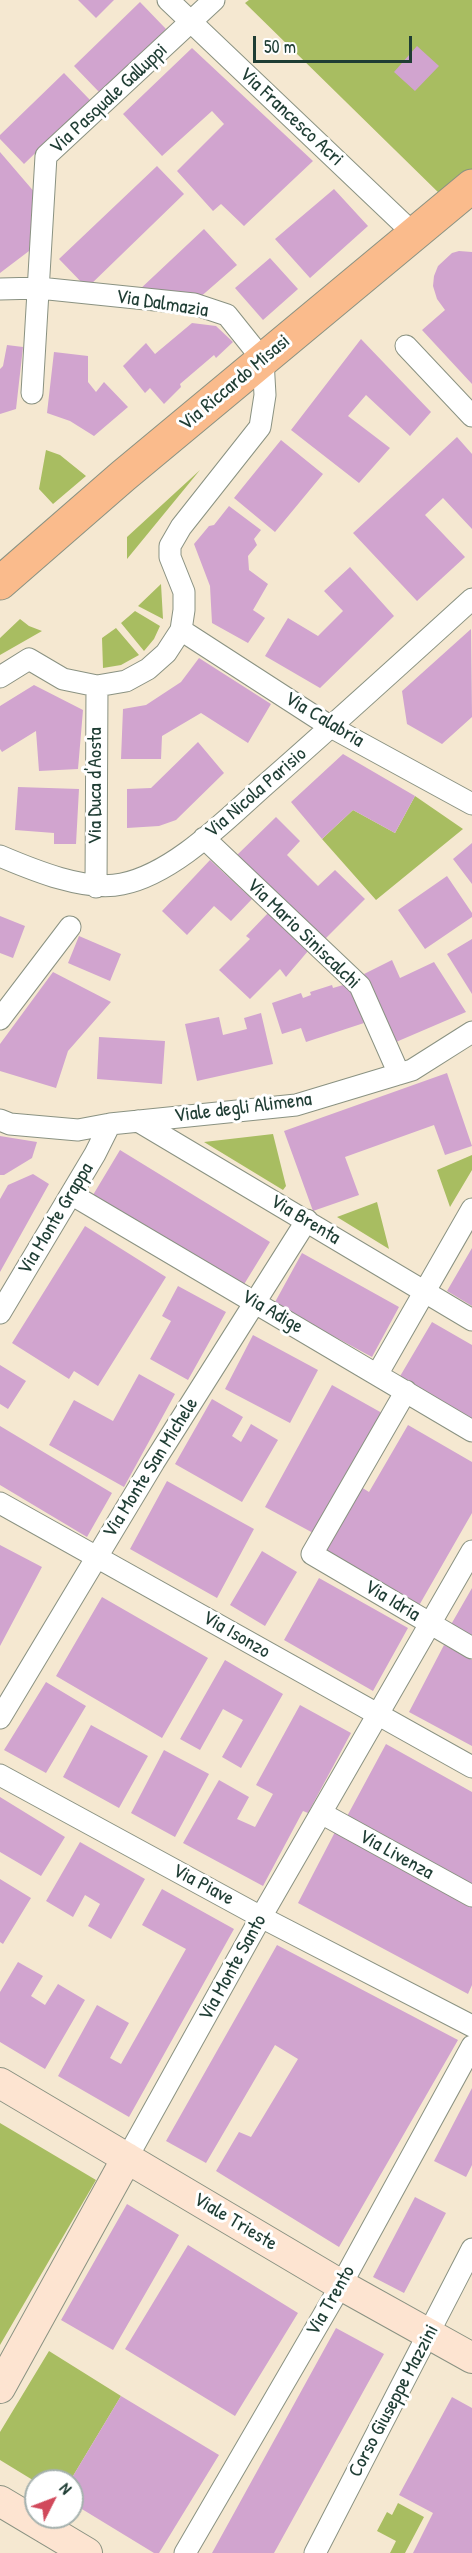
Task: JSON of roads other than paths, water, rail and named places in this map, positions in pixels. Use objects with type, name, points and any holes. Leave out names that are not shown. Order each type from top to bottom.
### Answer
[{"type":"main road","name":"Via Riccardo Misasi","points":[[0,583],[123,476],[472,186]]},
{"type":"street","name":"Via Francesco Acri","points":[[168,0],[414,234]]},
{"type":"street","name":"Via Pasquale Galluppi","points":[[32,393],[46,156],[214,0]]},
{"type":"street","name":"Via Dalmazia","points":[[0,289],[39,288],[194,304],[227,315],[263,360]]},
{"type":"street","points":[[406,346],[472,416]]},
{"type":"street","points":[[0,677],[29,659],[63,679],[98,686],[126,681],[148,669],[166,653],[181,630],[184,610],[184,592],[170,557],[170,546],[181,527],[260,427],[264,394],[263,360]]},
{"type":"street","name":"Via Nicola Parisio","points":[[0,856],[24,866],[96,887],[123,884],[147,875],[188,853],[472,598]]},
{"type":"street","name":"Via Calabria","points":[[181,630],[331,727],[472,804]]},
{"type":"street","name":"Via Duca d'Aosta","points":[[96,887],[98,686]]},
{"type":"street","name":"Via Mario Siniscalchi","points":[[204,838],[360,986],[399,1074]]},
{"type":"street","points":[[0,1019],[70,927]]},
{"type":"street","name":"Viale degli Alimena","points":[[0,1120],[10,1124],[78,1130],[138,1120],[296,1105],[412,1070],[472,1032]]},
{"type":"street","name":"Via Brenta","points":[[138,1120],[472,1320]]},
{"type":"street","name":"Via Monte Grappa","points":[[0,1313],[110,1124]]},
{"type":"street","name":"Via Adige","points":[[71,1194],[378,1373],[472,1431]]},
{"type":"street","points":[[378,1373],[472,1209]]},
{"type":"street","name":"Via Monte San Michele","points":[[0,1718],[96,1556],[307,1220]]},
{"type":"street","name":"Via Idria","points":[[406,1391],[312,1554],[472,1647]]},
{"type":"street","name":"Via Isonzo","points":[[0,1503],[377,1716],[472,1767]]},
{"type":"street","name":"Via Monte Santo","points":[[0,2388],[261,1917],[472,1551]]},
{"type":"street","name":"Via Piave","points":[[0,1775],[261,1917],[472,2026]]},
{"type":"street","name":"Via Livenza","points":[[321,1813],[472,1896]]},
{"type":"street","name":"Via Trento","points":[[185,2553],[341,2285],[472,2046]]},
{"type":"street","name":"Viale Trieste","points":[[0,2083],[341,2285],[472,2358]]},
{"type":"street","name":"Corso Giuseppe Mazzini","points":[[315,2553],[472,2249]]},
{"type":"street","points":[[0,2501],[87,2553]]}]
